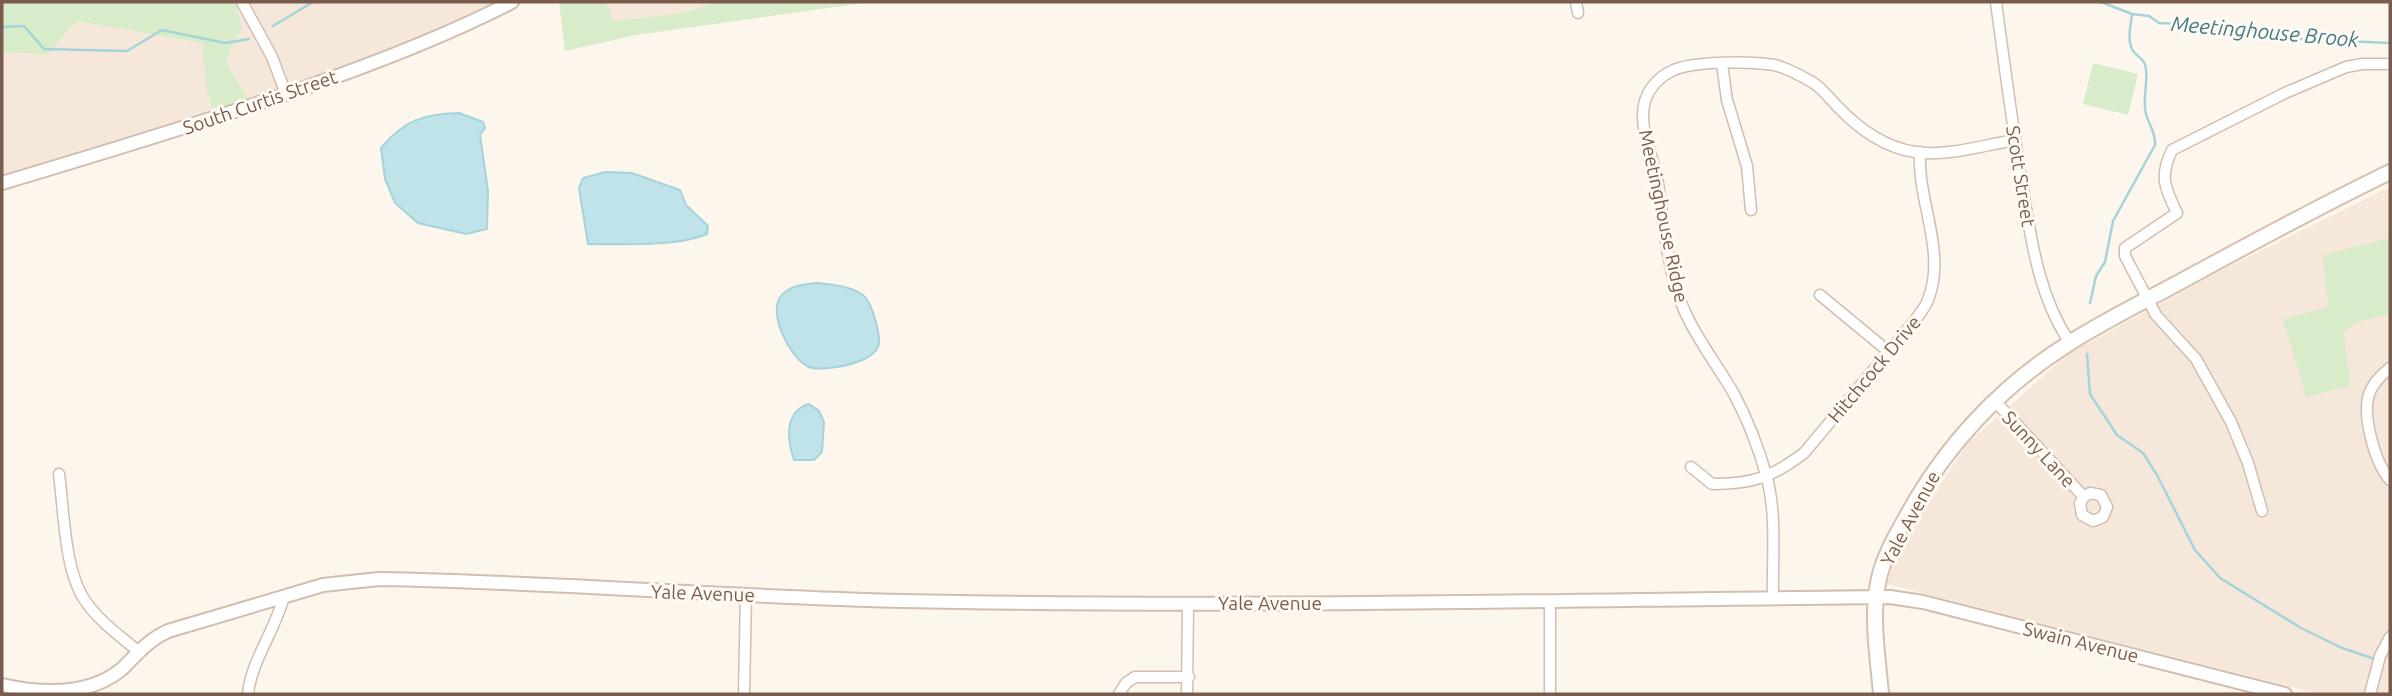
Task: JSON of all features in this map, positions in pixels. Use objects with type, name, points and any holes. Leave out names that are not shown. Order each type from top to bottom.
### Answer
[{"type":"main road","name":"Yale Avenue","points":[[1876,597],[1878,581],[1891,547],[1918,496],[1960,438],[1995,401],[2031,371],[2070,343],[2148,299],[2282,226],[2390,172]]},
{"type":"main road","points":[[1876,597],[1881,694]]},
{"type":"street","points":[[242,2],[272,57],[286,94]]},
{"type":"street","name":"South Curtis Street","points":[[2,183],[230,114],[384,60],[445,35],[512,2]]},
{"type":"street","points":[[1576,2],[1578,13]]},
{"type":"street","name":"Scott Street","points":[[1996,2],[2036,267],[2070,343]]},
{"type":"street","points":[[1722,64],[1727,100],[1747,166],[1751,210]]},
{"type":"street","points":[[2262,510],[2241,442],[2214,390],[2196,359],[2162,323],[2125,256],[2125,248],[2177,213],[2163,178],[2172,150],[2285,93],[2346,67],[2390,64]]},
{"type":"street","name":"Meetinghouse Ridge","points":[[1773,599],[1774,536],[1767,477],[1745,415],[1684,311],[1671,263],[1657,177],[1643,120],[1647,94],[1661,78],[1684,66],[1776,65],[1815,84],[1868,134],[1891,144],[1920,152],[1950,151],[2015,140]]},
{"type":"street","name":"Hitchcock Drive","points":[[1690,467],[1712,484],[1738,484],[1767,477],[1782,470],[1804,453],[1889,352],[1927,302],[1934,274],[1933,243],[1920,169],[1920,152]]},
{"type":"street","points":[[1820,295],[1889,352]]},
{"type":"street","points":[[2390,368],[2375,383],[2367,401],[2368,422],[2377,457],[2390,480]]},
{"type":"street","name":"Sunny Lane","points":[[1995,401],[2084,497]]},
{"type":"street","points":[[60,474],[68,550],[74,576],[84,600],[101,620],[138,651]]},
{"type":"street","name":"Yale Avenue","points":[[2,685],[36,693],[78,692],[102,684],[121,670],[147,643],[168,631],[342,581],[379,579],[910,601],[1549,602],[1876,597]]},
{"type":"street","points":[[744,694],[746,594]]},
{"type":"street","points":[[248,694],[252,676],[277,621],[284,596]]},
{"type":"street","name":"Swain Avenue","points":[[1876,597],[1923,602],[2285,694]]},
{"type":"street","points":[[1549,602],[1550,694]]},
{"type":"street","points":[[1187,694],[1188,603]]},
{"type":"street","points":[[2370,694],[2380,656],[2390,636]]},
{"type":"street","points":[[1119,694],[1126,683],[1135,677],[1189,677]]},
{"type":"shaded area","points":[[235,2],[496,2],[401,47],[249,101],[226,62],[242,26]]},
{"type":"shaded area","points":[[605,2],[716,2],[684,13],[613,21]]},
{"type":"shaded area","points":[[75,21],[203,43],[207,93],[214,114],[2,178],[2,52],[47,55]]},
{"type":"shaded area","points":[[2390,187],[2390,694],[2319,694],[1887,584],[1894,557],[1966,445],[2068,354],[2220,271]]},
{"type":"green space","points":[[2,2],[235,2],[242,26],[226,62],[249,101],[214,114],[207,93],[202,43],[76,21],[47,55],[3,52]]},
{"type":"green space","points":[[559,2],[605,2],[614,21],[684,13],[716,2],[871,2],[636,35],[565,51]]},
{"type":"green space","points":[[2093,63],[2138,74],[2128,115],[2083,104]]},
{"type":"green space","points":[[2390,238],[2390,314],[2355,323],[2344,332],[2350,386],[2306,397],[2283,319],[2328,307],[2323,255]]},
{"type":"water","points":[[459,113],[483,122],[485,128],[480,135],[488,191],[487,229],[466,234],[418,223],[395,203],[385,179],[381,148],[398,131],[416,120]]},
{"type":"water","points":[[605,172],[632,173],[680,190],[686,205],[708,226],[707,234],[665,243],[588,244],[579,188],[583,178]]},
{"type":"water","points":[[818,283],[848,288],[867,300],[879,336],[878,347],[871,355],[852,364],[819,368],[809,367],[794,354],[778,322],[778,301],[791,289]]},
{"type":"water","points":[[809,404],[819,411],[824,422],[822,452],[814,460],[794,460],[789,435],[791,420],[795,413]]},
{"type":"waterway","name":"Meetinghouse Brook","points":[[273,26],[313,2]]},
{"type":"waterway","name":"Meetinghouse Brook","points":[[2101,2],[2132,14],[2149,16],[2159,23],[2198,25],[2219,32],[2390,43]]},
{"type":"waterway","points":[[2090,303],[2096,276],[2105,262],[2113,221],[2155,145],[2145,108],[2145,66],[2130,44],[2132,14]]},
{"type":"waterway","name":"Meetinghouse Brook","points":[[2,27],[24,26],[44,49],[127,51],[162,30],[225,43],[249,39]]},
{"type":"waterway","points":[[2087,354],[2090,394],[2117,435],[2143,453],[2195,550],[2220,578],[2301,628],[2342,648],[2372,658]]}]
